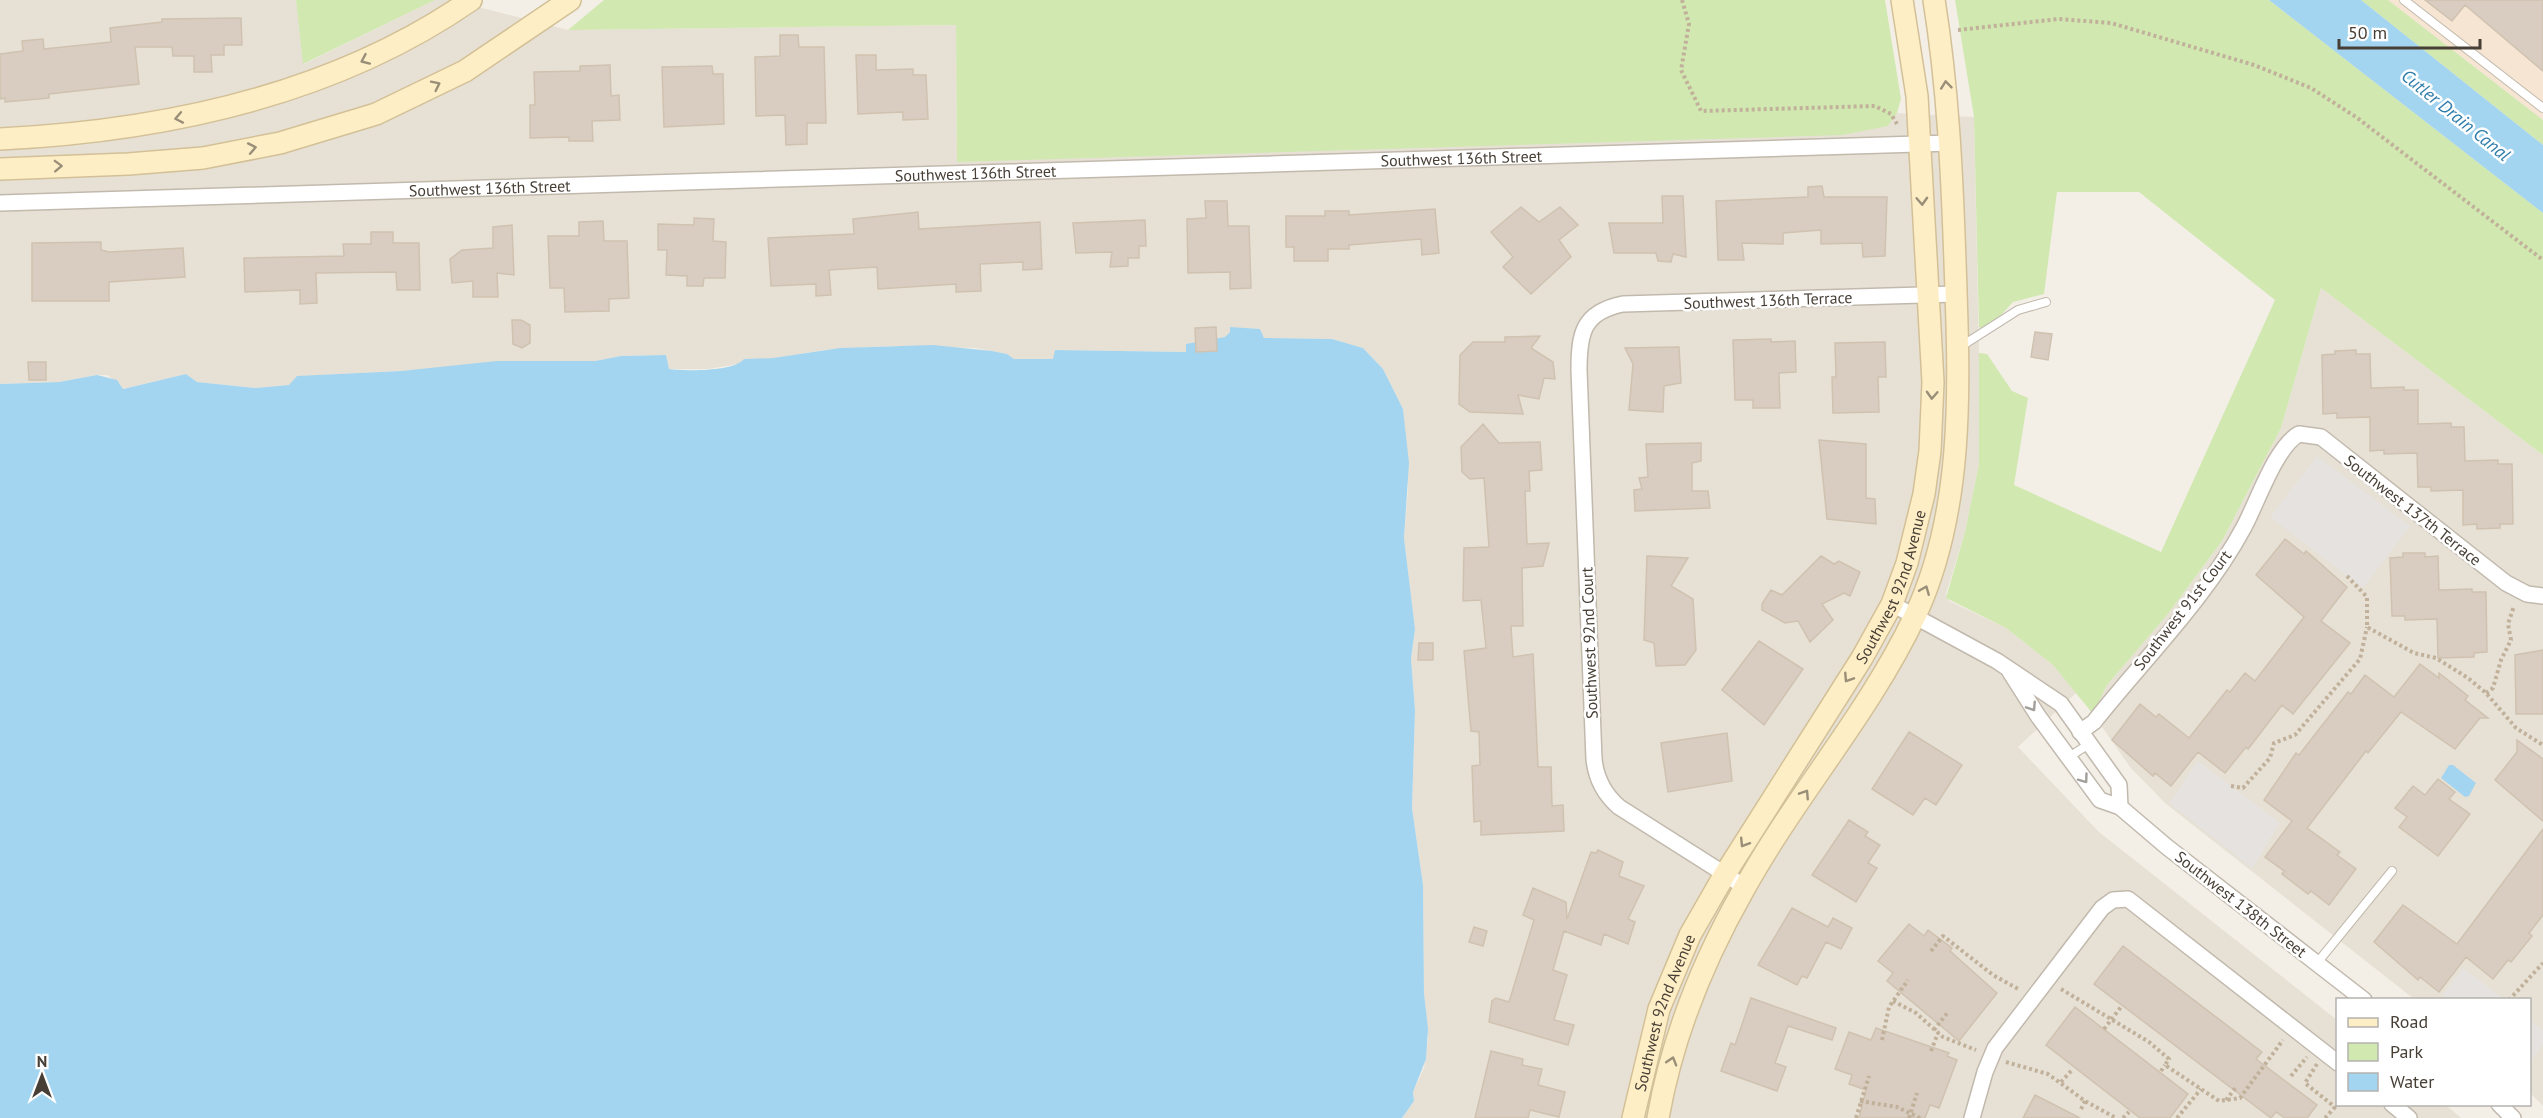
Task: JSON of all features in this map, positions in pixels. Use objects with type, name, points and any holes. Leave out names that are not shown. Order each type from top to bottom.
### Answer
[{"type":"street","points":[[0,139],[122,129],[199,114],[280,92],[367,60],[471,0]]},
{"type":"street","points":[[0,169],[128,164],[203,158],[280,143],[376,114],[465,70],[570,0]]},
{"type":"street","name":"Southwest 92nd Avenue","points":[[1633,1118],[1659,1010],[1690,935],[1725,874],[1862,658],[1892,604],[1907,563],[1924,494],[1930,451],[1933,382],[1915,86],[1902,0]]},
{"type":"street","name":"Southwest 92nd Avenue","points":[[1658,1118],[1670,1065],[1713,947],[1745,887],[1884,672],[1915,616],[1930,579],[1949,500],[1954,459],[1958,348],[1951,143],[1940,33],[1934,0]]},
{"type":"street","name":"Southwest 136th Street","points":[[0,203],[1919,142],[1951,143]]},
{"type":"street","name":"Southwest 136th Terrace","points":[[1586,323],[1599,311],[1623,304],[1956,294]]},
{"type":"street","name":"Southwest 92nd Court","points":[[1586,323],[1581,341],[1579,370],[1596,772],[1604,791],[1619,807],[1745,887]]},
{"type":"street","name":"Southwest 137th Terrace","points":[[2285,446],[2299,434],[2320,437],[2506,583],[2528,594],[2543,596]]},
{"type":"street","name":"Southwest 91st Court","points":[[2084,738],[2094,722],[2220,565],[2244,527],[2285,446]]},
{"type":"street","name":"Southwest 138th Street","points":[[1892,604],[1997,661],[2010,672],[2061,704],[2119,785],[2120,807]]},
{"type":"street","name":"Southwest 138th Street","points":[[2010,672],[2100,800],[2120,807],[2167,848],[2363,998]]},
{"type":"street","points":[[1972,1118],[1995,1048],[2102,908],[2120,899],[2128,899],[2336,1062]]},
{"type":"street","points":[[2394,1106],[2409,1118]]},
{"type":"street","points":[[2501,1106],[2513,1118]]},
{"type":"lane","points":[[2404,0],[2543,108]]},
{"type":"lane","points":[[1958,348],[2018,310],[2046,302]]},
{"type":"lane","points":[[2069,757],[2084,738]]},
{"type":"lane","points":[[2317,963],[2392,871]]},
{"type":"path","points":[[1682,0],[1689,24],[1681,70],[1701,111],[1875,106],[1884,109],[1897,121]]},
{"type":"path","points":[[1940,33],[1982,25],[2059,19],[2111,23],[2254,65],[2311,88],[2356,117],[2543,260]]},
{"type":"path","points":[[2231,786],[2243,788],[2270,758],[2274,744],[2295,735],[2360,659],[2367,627],[2367,597],[2347,576]]},
{"type":"path","points":[[2486,693],[2493,688],[2501,660],[2511,640],[2508,624],[2516,602]]},
{"type":"path","points":[[2367,627],[2414,653],[2436,658],[2468,678],[2486,693],[2516,728],[2543,745]]},
{"type":"path","points":[[1930,951],[1943,936],[1993,975],[2023,993]]},
{"type":"path","points":[[2510,998],[2543,963]]},
{"type":"path","points":[[1882,1040],[1893,1001],[1908,980]]},
{"type":"path","points":[[2059,988],[2074,999],[2098,1009],[2149,1042],[2169,1059]]},
{"type":"path","points":[[1893,1001],[1916,1013],[1936,1031],[1953,1042],[1980,1051]]},
{"type":"path","points":[[2104,1029],[2121,1007]]},
{"type":"path","points":[[1931,1051],[1936,1031],[1948,1012]]},
{"type":"path","points":[[2240,1105],[2240,1098],[2285,1038]]},
{"type":"path","points":[[2161,1071],[2172,1055]]},
{"type":"path","points":[[2291,1076],[2307,1057],[2310,1057],[2317,1064],[2305,1083],[2336,1105]]},
{"type":"path","points":[[2003,1061],[2040,1071],[2061,1082],[2085,1101],[2116,1118]]},
{"type":"path","points":[[2165,1065],[2215,1100],[2226,1101],[2240,1098]]},
{"type":"path","points":[[2061,1082],[2072,1070]]},
{"type":"path","points":[[1856,1118],[1869,1076]]},
{"type":"path","points":[[2226,1101],[2237,1086]]},
{"type":"path","points":[[2177,1118],[2201,1089]]},
{"type":"path","points":[[1909,1116],[1917,1093]]},
{"type":"path","points":[[1860,1101],[1890,1105],[1909,1116],[1920,1118]]},
{"type":"path","points":[[2080,1109],[2085,1101]]},
{"type":"path","points":[[2325,1118],[2337,1106]]},
{"type":"path","points":[[2123,1118],[2129,1112]]},
{"type":"shaded area","points":[[0,0],[296,0],[304,64],[435,0],[451,0],[568,30],[956,25],[957,162],[1888,126],[1897,113],[1974,117],[1979,464],[1965,532],[1946,594],[1949,601],[2006,628],[2053,665],[2076,693],[2018,747],[2099,832],[2336,1019],[2336,1106],[2447,1106],[2461,1118],[1402,1118],[1414,1101],[1413,1092],[1424,1068],[1428,1038],[1424,993],[1423,885],[1412,808],[1415,710],[1411,659],[1415,629],[1404,538],[1408,489],[1403,409],[1383,369],[1363,348],[1332,339],[1264,338],[1260,329],[1230,328],[1230,332],[1225,337],[1186,352],[1055,350],[1054,359],[1014,359],[1007,354],[976,348],[891,346],[824,350],[708,369],[669,369],[665,355],[621,356],[595,361],[322,375],[289,385],[255,388],[197,382],[186,374],[122,389],[120,384],[107,375],[59,382],[0,384]]},
{"type":"shaded area","points":[[2388,0],[2543,0],[2543,120]]},
{"type":"shaded area","points":[[2321,288],[2543,455],[2543,1106],[2531,1094],[2531,998],[2413,998],[2165,803],[2130,767],[2093,714],[2107,685],[2167,615],[2222,541],[2281,428]]},
{"type":"shaded area","points":[[2317,456],[2410,526],[2363,588],[2270,517]]},
{"type":"shaded area","points":[[2198,761],[2280,823],[2252,868],[2169,803]]},
{"type":"shaded area","points":[[2463,968],[2503,998],[2444,998],[2442,995]]},
{"type":"shaded area","points":[[2531,1021],[2543,1030],[2543,1045],[2531,1061]]},
{"type":"green space","points":[[296,0],[435,0],[303,64]]},
{"type":"green space","points":[[604,0],[1885,0],[1901,99],[1897,113],[1888,126],[1842,135],[957,162],[956,25],[568,30]]},
{"type":"green space","points":[[1955,0],[2269,0],[2543,213],[2543,455],[2321,288],[2281,428],[2222,541],[2167,615],[2107,685],[2093,714],[2053,665],[2006,628],[1946,598],[1965,532],[1979,464],[1979,353],[1987,354],[2012,391],[2028,398],[2014,485],[2161,552],[2275,300],[2139,192],[2057,192],[2044,294],[2013,302],[1993,324],[1979,328],[1974,117]]},
{"type":"green space","points":[[2361,0],[2388,0],[2543,120],[2543,145]]},
{"type":"water","name":"Cutler Drain Canal","points":[[2269,0],[2361,0],[2543,145],[2543,213]]},
{"type":"water","points":[[1230,327],[1260,329],[1264,338],[1332,339],[1363,348],[1383,369],[1403,409],[1409,463],[1404,538],[1415,629],[1411,659],[1415,710],[1412,808],[1423,885],[1424,993],[1428,1029],[1426,1059],[1413,1092],[1414,1101],[1402,1118],[0,1118],[0,384],[59,382],[97,375],[117,380],[123,389],[186,374],[197,382],[255,388],[289,385],[297,376],[401,371],[497,361],[595,361],[621,356],[666,355],[669,369],[697,370],[730,366],[744,359],[773,358],[840,348],[933,345],[992,351],[1007,354],[1014,359],[1053,359],[1055,350],[1186,352],[1186,344],[1225,337],[1230,332]]},
{"type":"water","points":[[2449,765],[2453,765],[2476,783],[2469,796],[2465,797],[2441,778]]},
{"type":"building","points":[[2425,0],[2543,0],[2543,71],[2465,5],[2452,21]]},
{"type":"building","points":[[241,18],[242,45],[224,45],[224,55],[211,55],[212,72],[194,72],[194,56],[173,56],[172,47],[135,47],[139,84],[49,94],[49,98],[5,102],[5,98],[0,99],[0,54],[23,51],[22,41],[43,39],[44,49],[111,42],[110,28],[162,22],[162,19]]},
{"type":"building","points":[[780,35],[798,35],[799,47],[824,47],[826,123],[807,123],[807,144],[786,145],[785,115],[756,116],[755,57],[780,56]]},
{"type":"building","points":[[856,55],[876,55],[876,70],[913,69],[913,75],[926,75],[928,119],[903,120],[903,112],[858,114]]},
{"type":"building","points":[[610,65],[611,96],[619,95],[620,120],[592,121],[593,141],[569,141],[569,137],[530,138],[530,105],[535,105],[534,72],[580,71],[580,66]]},
{"type":"building","points":[[712,66],[713,74],[723,74],[724,124],[664,127],[662,67]]},
{"type":"building","points":[[1822,186],[1824,197],[1887,197],[1885,256],[1863,257],[1862,243],[1821,244],[1821,230],[1783,233],[1783,244],[1742,243],[1744,260],[1718,260],[1716,201],[1808,197],[1808,187]]},
{"type":"building","points":[[1662,196],[1683,196],[1686,257],[1673,254],[1671,262],[1658,261],[1656,253],[1614,253],[1609,223],[1663,223]]},
{"type":"building","points":[[1205,201],[1227,201],[1228,226],[1249,226],[1251,288],[1230,289],[1230,272],[1188,273],[1187,219],[1206,218]]},
{"type":"building","points":[[1521,207],[1539,222],[1560,207],[1578,225],[1559,240],[1571,257],[1531,294],[1503,267],[1513,257],[1491,232]]},
{"type":"building","points":[[1435,209],[1439,253],[1422,255],[1421,239],[1349,245],[1349,249],[1328,249],[1328,261],[1294,261],[1294,247],[1286,247],[1286,216],[1325,216],[1325,211],[1349,211],[1349,215]]},
{"type":"building","points":[[918,212],[919,229],[1040,222],[1042,269],[1023,270],[1023,262],[980,264],[981,291],[956,292],[956,284],[878,289],[877,267],[829,270],[831,295],[816,296],[816,284],[771,286],[768,238],[854,234],[853,219]]},
{"type":"building","points":[[694,218],[714,219],[713,241],[726,242],[725,278],[704,278],[703,286],[687,286],[687,276],[666,275],[667,250],[658,250],[658,224],[694,225]]},
{"type":"building","points":[[1145,220],[1146,246],[1139,246],[1139,258],[1128,258],[1128,266],[1110,267],[1112,252],[1076,253],[1073,223]]},
{"type":"building","points":[[603,221],[604,241],[627,241],[629,298],[609,299],[609,311],[565,312],[564,288],[550,288],[548,236],[579,236],[579,222]]},
{"type":"building","points":[[512,225],[514,275],[497,273],[498,297],[473,297],[473,281],[452,283],[450,259],[462,250],[493,248],[493,227]]},
{"type":"building","points":[[371,232],[393,232],[393,243],[419,243],[420,290],[397,290],[396,272],[316,273],[317,303],[300,304],[300,290],[245,292],[244,258],[344,256],[343,244],[371,244]]},
{"type":"building","points":[[101,242],[101,250],[109,252],[183,248],[185,277],[109,282],[109,301],[32,301],[32,243]]},
{"type":"building","points":[[512,320],[521,320],[530,325],[530,343],[522,348],[513,344]]},
{"type":"building","points":[[1216,327],[1217,351],[1196,352],[1195,328]]},
{"type":"building","points":[[2035,332],[2052,334],[2048,360],[2031,357]]},
{"type":"building","points":[[1540,336],[1531,348],[1553,362],[1555,379],[1544,378],[1539,399],[1518,395],[1523,414],[1470,412],[1459,404],[1460,355],[1473,342],[1505,342],[1505,337]]},
{"type":"building","points":[[1771,339],[1771,342],[1795,341],[1796,372],[1779,373],[1780,408],[1753,408],[1753,400],[1735,400],[1733,340]]},
{"type":"building","points":[[1885,342],[1886,377],[1878,377],[1879,412],[1833,413],[1832,377],[1836,377],[1835,343]]},
{"type":"building","points":[[1679,347],[1681,383],[1664,386],[1663,412],[1629,410],[1633,364],[1625,348]]},
{"type":"building","points":[[2356,350],[2356,354],[2370,354],[2371,388],[2404,387],[2404,390],[2418,390],[2418,424],[2451,423],[2451,427],[2464,427],[2465,461],[2498,460],[2498,464],[2512,464],[2513,524],[2500,524],[2500,528],[2477,529],[2477,524],[2463,525],[2463,490],[2431,491],[2431,487],[2418,487],[2417,453],[2384,454],[2384,450],[2370,451],[2370,417],[2337,418],[2337,413],[2323,414],[2322,355],[2335,354],[2335,351]]},
{"type":"building","points":[[28,362],[46,362],[46,380],[29,380]]},
{"type":"building","points":[[1483,424],[1499,443],[1540,442],[1542,470],[1529,471],[1530,491],[1525,491],[1527,544],[1549,543],[1543,566],[1522,568],[1523,626],[1511,626],[1513,657],[1533,654],[1538,767],[1551,767],[1552,806],[1563,805],[1564,831],[1481,835],[1481,821],[1474,822],[1472,766],[1480,765],[1479,732],[1471,731],[1464,651],[1486,648],[1481,600],[1463,601],[1464,548],[1489,547],[1484,478],[1470,479],[1462,472],[1461,447]]},
{"type":"building","points":[[1819,440],[1866,444],[1866,498],[1875,499],[1876,524],[1827,519]]},
{"type":"building","points":[[1701,443],[1701,461],[1692,463],[1692,491],[1708,491],[1710,508],[1635,511],[1634,490],[1642,489],[1639,478],[1648,477],[1646,444]]},
{"type":"building","points":[[2285,539],[2304,554],[2306,551],[2347,587],[2321,621],[2350,643],[2293,714],[2282,705],[2248,749],[2246,747],[2225,773],[2198,752],[2171,786],[2155,773],[2153,776],[2112,740],[2140,704],[2156,717],[2159,714],[2189,738],[2227,690],[2230,692],[2245,673],[2255,681],[2304,617],[2256,575]]},
{"type":"building","points":[[2403,553],[2425,553],[2425,557],[2438,556],[2439,590],[2472,589],[2472,592],[2486,592],[2487,652],[2474,653],[2474,657],[2438,658],[2437,619],[2405,620],[2405,616],[2392,616],[2390,558],[2403,557]]},
{"type":"building","points":[[1647,556],[1688,558],[1671,586],[1693,599],[1696,650],[1685,665],[1656,666],[1654,643],[1644,640]]},
{"type":"building","points":[[1821,556],[1834,564],[1839,561],[1860,572],[1850,596],[1844,593],[1822,604],[1833,620],[1810,642],[1798,621],[1785,623],[1762,610],[1762,604],[1771,590],[1782,595]]},
{"type":"building","points":[[1759,641],[1803,669],[1764,725],[1722,690]]},
{"type":"building","points":[[1419,643],[1433,643],[1433,660],[1418,660]]},
{"type":"building","points":[[2543,650],[2543,714],[2516,714],[2515,655]]},
{"type":"building","points":[[2420,664],[2439,678],[2439,673],[2468,696],[2465,700],[2488,718],[2480,718],[2455,749],[2401,712],[2368,753],[2366,751],[2307,828],[2340,852],[2337,855],[2356,869],[2329,905],[2311,891],[2308,894],[2265,857],[2292,821],[2264,800],[2296,753],[2299,755],[2348,692],[2351,694],[2365,675],[2394,697]]},
{"type":"building","points":[[1909,732],[1962,765],[1936,805],[1925,798],[1913,815],[1872,789]]},
{"type":"building","points":[[1727,733],[1732,781],[1668,792],[1661,743]]},
{"type":"building","points":[[2517,740],[2543,759],[2543,821],[2495,780],[2517,752]]},
{"type":"building","points":[[2438,779],[2455,792],[2449,799],[2470,814],[2438,856],[2399,827],[2407,817],[2395,808],[2413,786],[2425,795]]},
{"type":"building","points":[[1849,820],[1868,832],[1865,836],[1880,845],[1868,863],[1877,868],[1856,902],[1812,875]]},
{"type":"building","points":[[2543,829],[2543,915],[2529,933],[2532,936],[2511,962],[2508,960],[2493,979],[2466,957],[2439,992],[2420,977],[2418,980],[2374,942],[2403,905],[2457,944]]},
{"type":"building","points":[[1598,850],[1623,862],[1619,876],[1644,886],[1628,919],[1635,922],[1628,944],[1604,934],[1601,945],[1564,931],[1553,970],[1567,975],[1554,1020],[1574,1025],[1568,1045],[1489,1022],[1492,1001],[1496,998],[1509,1002],[1534,920],[1523,915],[1533,888],[1566,902],[1567,919],[1591,852],[1596,853]]},
{"type":"building","points":[[1792,908],[1828,927],[1833,918],[1852,928],[1841,949],[1826,942],[1807,978],[1802,976],[1797,985],[1758,965]]},
{"type":"building","points":[[1909,924],[1924,936],[1928,930],[1952,948],[1950,951],[1997,993],[1959,1041],[1887,981],[1893,973],[1878,961]]},
{"type":"building","points":[[1474,927],[1487,931],[1483,946],[1469,942]]},
{"type":"building","points":[[2123,946],[2262,1052],[2256,1059],[2317,1105],[2307,1118],[2285,1118],[2276,1112],[2271,1118],[2094,984]]},
{"type":"building","points":[[1751,998],[1836,1028],[1832,1040],[1788,1026],[1775,1063],[1786,1067],[1777,1091],[1721,1071],[1731,1043],[1735,1045]]},
{"type":"building","points":[[2075,1007],[2188,1094],[2170,1118],[2140,1118],[2046,1045]]},
{"type":"building","points":[[1876,1028],[1949,1053],[1947,1056],[1957,1060],[1939,1108],[1930,1105],[1925,1118],[1859,1118],[1866,1090],[1849,1084],[1852,1075],[1835,1069],[1849,1032],[1871,1040]]},
{"type":"building","points":[[1491,1051],[1523,1059],[1522,1065],[1542,1069],[1538,1085],[1565,1092],[1559,1117],[1530,1110],[1528,1118],[1475,1118]]},
{"type":"building","points":[[2035,1095],[2080,1118],[2023,1118]]}]
